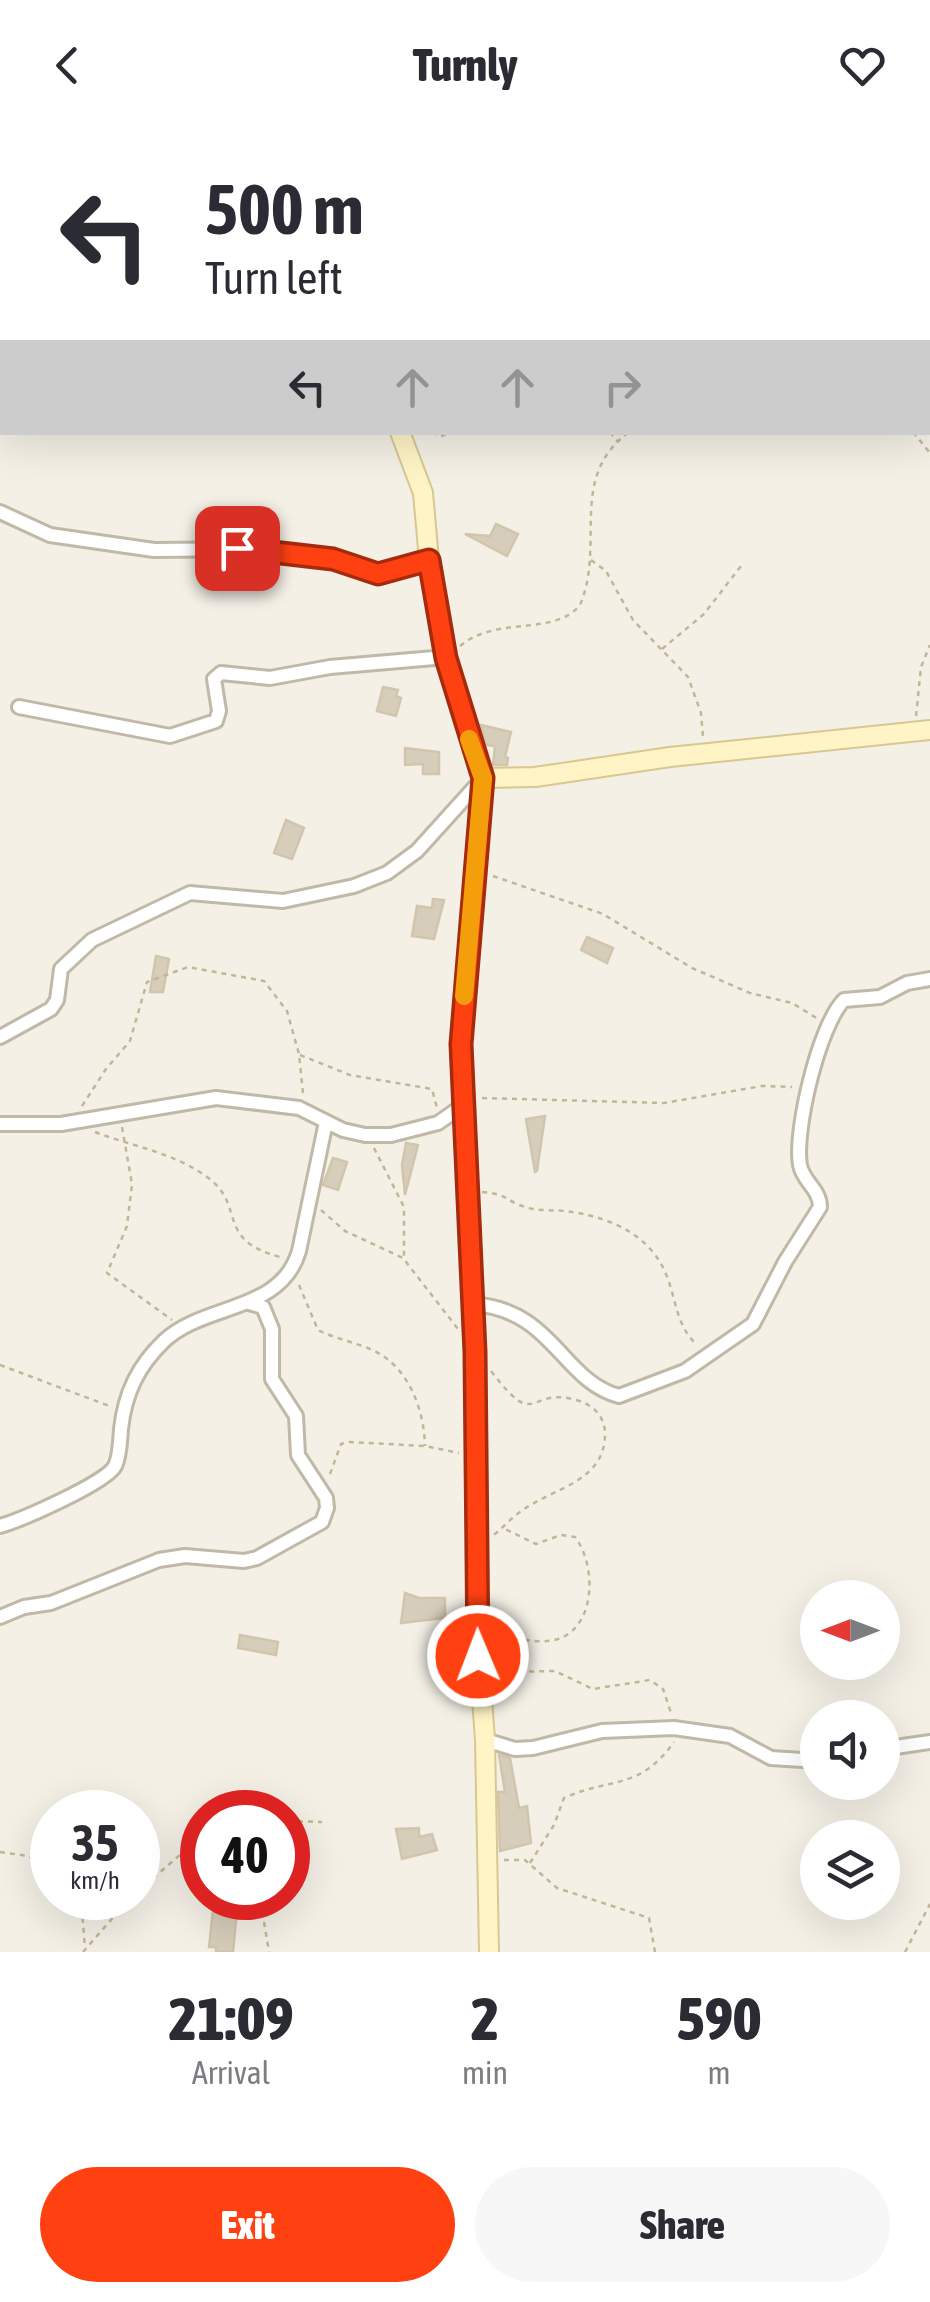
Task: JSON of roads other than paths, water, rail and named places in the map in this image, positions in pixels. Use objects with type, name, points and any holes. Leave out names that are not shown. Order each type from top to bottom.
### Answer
[{"type":"street","points":[[401,435],[423,492],[429,560],[446,658],[483,778],[461,1044],[475,1352],[477,1629],[485,1740],[489,1952]]},
{"type":"street","points":[[0,512],[50,535],[154,550],[259,549],[333,559],[378,574],[429,560]]},
{"type":"street","points":[[18,707],[170,736],[216,722],[214,680],[221,673],[270,678],[330,667],[446,658]]},
{"type":"street","points":[[0,1037],[51,1009],[57,1000],[61,968],[92,940],[126,920],[190,893],[284,901],[372,880],[417,851],[483,778],[535,776],[923,731]]},
{"type":"street","points":[[472,1304],[502,1307],[517,1315],[544,1334],[594,1385],[619,1396],[685,1371],[709,1356],[753,1324],[785,1262],[816,1218],[820,1197],[799,1163],[808,1087],[828,1025],[844,1000],[852,996],[880,997],[907,982],[930,979]]},
{"type":"street","points":[[0,1124],[74,1122],[216,1098],[299,1108],[365,1135],[391,1135],[438,1124],[466,1104]]},
{"type":"street","points":[[0,1526],[56,1504],[108,1475],[119,1452],[123,1410],[144,1364],[181,1327],[249,1303],[294,1264],[326,1122]]},
{"type":"street","points":[[0,1617],[24,1607],[51,1603],[159,1560],[185,1556],[244,1561],[257,1558],[322,1522],[328,1508],[320,1487],[298,1455],[296,1416],[272,1379],[271,1319],[263,1307],[249,1303]]},
{"type":"street","points":[[485,1740],[515,1749],[532,1748],[602,1731],[679,1728],[730,1736],[771,1758],[800,1760]]},
{"type":"street","points":[[900,1746],[930,1742]]}]
